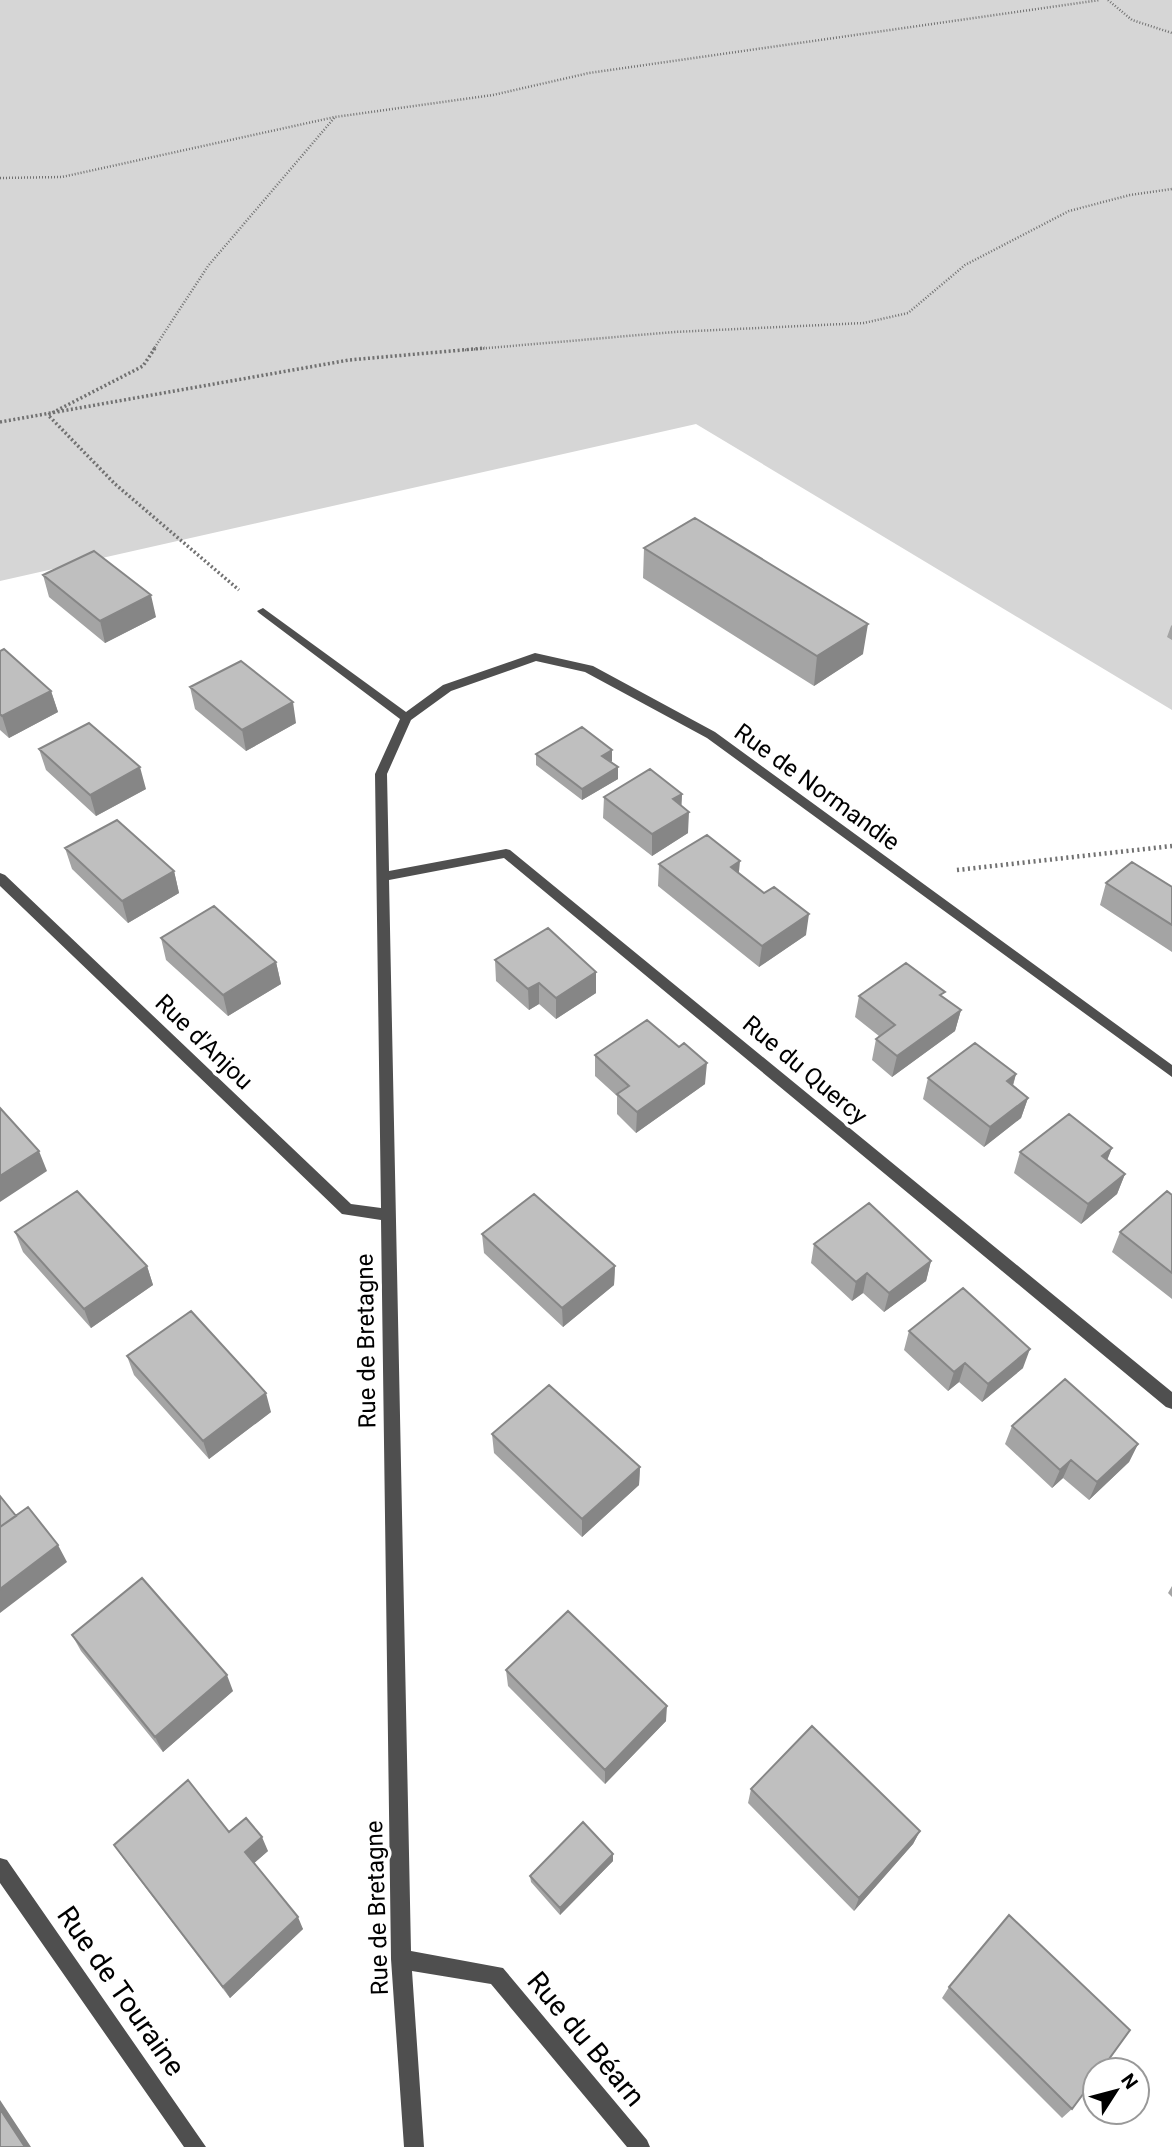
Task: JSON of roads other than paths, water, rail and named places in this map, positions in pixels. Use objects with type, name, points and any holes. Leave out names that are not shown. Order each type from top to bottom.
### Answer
[{"type":"street","points":[[263,611],[406,718]]},
{"type":"street","name":"Rue de Normandie","points":[[406,718],[447,688],[535,657],[589,669],[711,735],[1172,1072]]},
{"type":"street","name":"Rue de Bretagne","points":[[406,718],[382,774],[382,877],[401,1959],[414,2147]]},
{"type":"street","name":"Rue du Quercy","points":[[382,877],[506,853],[1172,1402]]},
{"type":"street","name":"Rue d'Anjou","points":[[0,878],[347,1210],[388,1215]]},
{"type":"street","name":"Rue de Touraine","points":[[0,1867],[196,2147]]},
{"type":"street","name":"Rue du Béarn","points":[[401,1959],[496,1975],[640,2147]]}]
